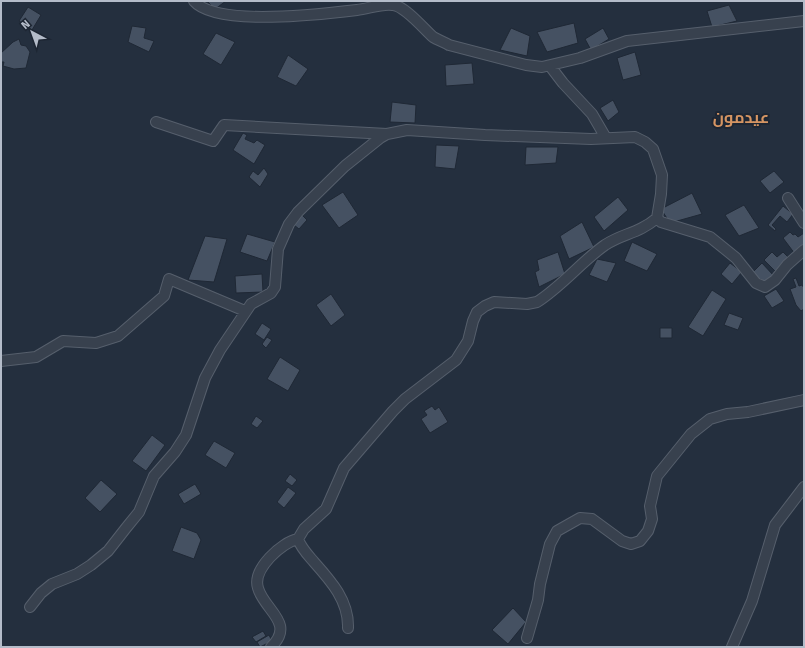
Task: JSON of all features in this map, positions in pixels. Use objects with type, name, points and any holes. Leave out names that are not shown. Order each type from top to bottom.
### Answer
[{"type":"street","points":[[194,1],[200,7],[215,13],[275,17],[356,10],[392,4],[404,10],[437,39],[450,45],[526,65],[550,66],[580,58],[627,41],[804,21]]},
{"type":"street","points":[[550,66],[563,83],[592,114],[606,138]]},
{"type":"street","points":[[156,122],[213,141],[224,125],[387,134],[407,130],[485,136],[635,137],[645,142],[653,149],[662,175],[661,194],[656,218],[640,231],[620,237],[604,246],[537,302],[527,304],[494,302],[480,309],[473,321],[468,341],[456,360],[405,399],[393,411],[344,468],[326,509],[304,529],[298,539],[283,546],[267,560],[258,580],[258,589],[280,622],[281,632],[279,638],[271,647]]},
{"type":"street","points":[[30,607],[41,592],[52,584],[84,570],[108,551],[138,512],[154,476],[178,448],[186,436],[205,378],[245,311],[255,300],[271,293],[275,287],[278,249],[286,230],[298,212],[345,166],[365,148],[387,134]]},
{"type":"street","points":[[788,198],[804,223]]},
{"type":"street","points":[[656,218],[668,225],[710,237],[736,258],[756,282],[765,287],[775,280],[787,265],[804,250]]},
{"type":"street","points":[[1,361],[36,357],[63,340],[96,343],[118,336],[164,296],[169,280],[245,311]]},
{"type":"street","points":[[527,638],[538,600],[540,584],[550,544],[557,531],[580,518],[592,519],[622,542],[631,544],[640,541],[648,531],[652,519],[650,506],[657,476],[691,434],[710,419],[727,414],[748,412],[804,400]]},
{"type":"street","points":[[732,647],[752,601],[775,525],[804,487]]},
{"type":"street","points":[[298,539],[302,548],[328,576],[344,602],[348,618],[348,628]]},
{"type":"building","points":[[207,1],[226,1],[215,9]]},
{"type":"building","points":[[729,5],[737,21],[712,27],[707,11]]},
{"type":"building","points":[[28,7],[41,15],[32,30],[19,21]]},
{"type":"building","points":[[574,23],[578,43],[547,52],[537,32]]},
{"type":"building","points":[[132,26],[146,28],[144,38],[154,41],[149,52],[128,42]]},
{"type":"building","points":[[511,28],[530,36],[527,56],[500,50]]},
{"type":"building","points":[[603,28],[609,39],[591,50],[585,39]]},
{"type":"building","points":[[216,33],[235,42],[221,65],[203,54]]},
{"type":"building","points":[[19,39],[21,45],[26,46],[30,52],[26,68],[14,69],[3,66],[4,62],[1,62],[1,53],[13,42]]},
{"type":"building","points":[[635,52],[641,75],[623,80],[617,58]]},
{"type":"building","points":[[288,55],[308,69],[296,86],[277,77]]},
{"type":"building","points":[[472,63],[474,84],[446,86],[445,65]]},
{"type":"building","points":[[613,100],[619,112],[608,121],[600,108]]},
{"type":"building","points":[[392,102],[416,105],[415,123],[390,122]]},
{"type":"building","points":[[243,133],[247,135],[245,139],[254,143],[257,140],[265,145],[254,164],[233,150]]},
{"type":"building","points":[[436,145],[459,146],[455,169],[435,167]]},
{"type":"building","points":[[526,147],[558,147],[556,163],[525,165]]},
{"type":"building","points":[[264,168],[268,174],[260,187],[249,177],[253,171],[258,175]]},
{"type":"building","points":[[774,171],[784,182],[770,193],[760,181]]},
{"type":"building","points":[[343,192],[358,215],[339,228],[322,205]]},
{"type":"building","points":[[692,193],[702,214],[670,223],[661,209]]},
{"type":"building","points":[[618,197],[628,210],[604,231],[594,217]]},
{"type":"building","points":[[744,205],[759,228],[739,236],[725,215]]},
{"type":"building","points":[[783,206],[793,214],[787,222],[780,216],[772,225],[776,229],[775,231],[768,225]]},
{"type":"building","points":[[302,215],[307,220],[299,229],[294,225]]},
{"type":"building","points":[[582,222],[594,247],[569,259],[560,236]]},
{"type":"building","points":[[790,232],[798,237],[804,233],[804,247],[795,254],[783,238]]},
{"type":"building","points":[[247,234],[275,242],[267,261],[240,252]]},
{"type":"building","points":[[205,236],[227,239],[214,282],[188,280]]},
{"type":"building","points":[[632,242],[657,254],[647,271],[624,261]]},
{"type":"building","points":[[558,252],[565,274],[539,287],[535,272],[539,270],[537,260]]},
{"type":"building","points":[[772,252],[777,257],[783,252],[788,257],[782,263],[784,264],[776,272],[764,260]]},
{"type":"building","points":[[597,259],[616,263],[607,282],[589,275]]},
{"type":"building","points":[[730,263],[742,272],[732,284],[721,274]]},
{"type":"building","points":[[762,263],[774,276],[764,286],[752,273]]},
{"type":"building","points":[[262,274],[263,292],[236,293],[235,276]]},
{"type":"building","points":[[796,278],[799,286],[802,285],[804,288],[804,309],[801,311],[796,305],[790,289],[796,287],[793,279]]},
{"type":"building","points":[[776,289],[784,301],[772,308],[764,296]]},
{"type":"building","points":[[712,290],[726,299],[703,336],[688,327]]},
{"type":"building","points":[[331,294],[345,315],[331,326],[316,305]]},
{"type":"building","points":[[729,313],[743,318],[738,330],[724,325]]},
{"type":"building","points":[[262,323],[271,329],[264,340],[255,334]]},
{"type":"building","points":[[660,328],[672,328],[672,338],[660,338]]},
{"type":"building","points":[[267,337],[272,340],[266,348],[262,344]]},
{"type":"building","points":[[280,357],[300,370],[288,391],[267,379]]},
{"type":"building","points":[[432,406],[435,410],[439,407],[448,422],[430,433],[421,419],[427,415],[424,411]]},
{"type":"building","points":[[256,416],[263,421],[257,428],[251,424]]},
{"type":"building","points":[[152,435],[165,445],[146,471],[132,461]]},
{"type":"building","points":[[214,441],[235,453],[226,468],[205,455]]},
{"type":"building","points":[[290,474],[297,480],[292,486],[285,481]]},
{"type":"building","points":[[101,480],[117,494],[100,512],[85,498]]},
{"type":"building","points":[[195,484],[201,494],[184,504],[178,494]]},
{"type":"building","points":[[288,487],[296,493],[284,508],[277,502]]},
{"type":"building","points":[[181,527],[197,533],[201,540],[194,559],[172,551]]},
{"type":"building","points":[[513,608],[526,622],[508,644],[492,630]]},
{"type":"building","points":[[263,631],[266,636],[256,642],[252,637]]},
{"type":"building","points":[[269,635],[272,641],[260,647],[257,642]]},
{"type":"district","name":"عيدمون","points":[[741,117]]}]
